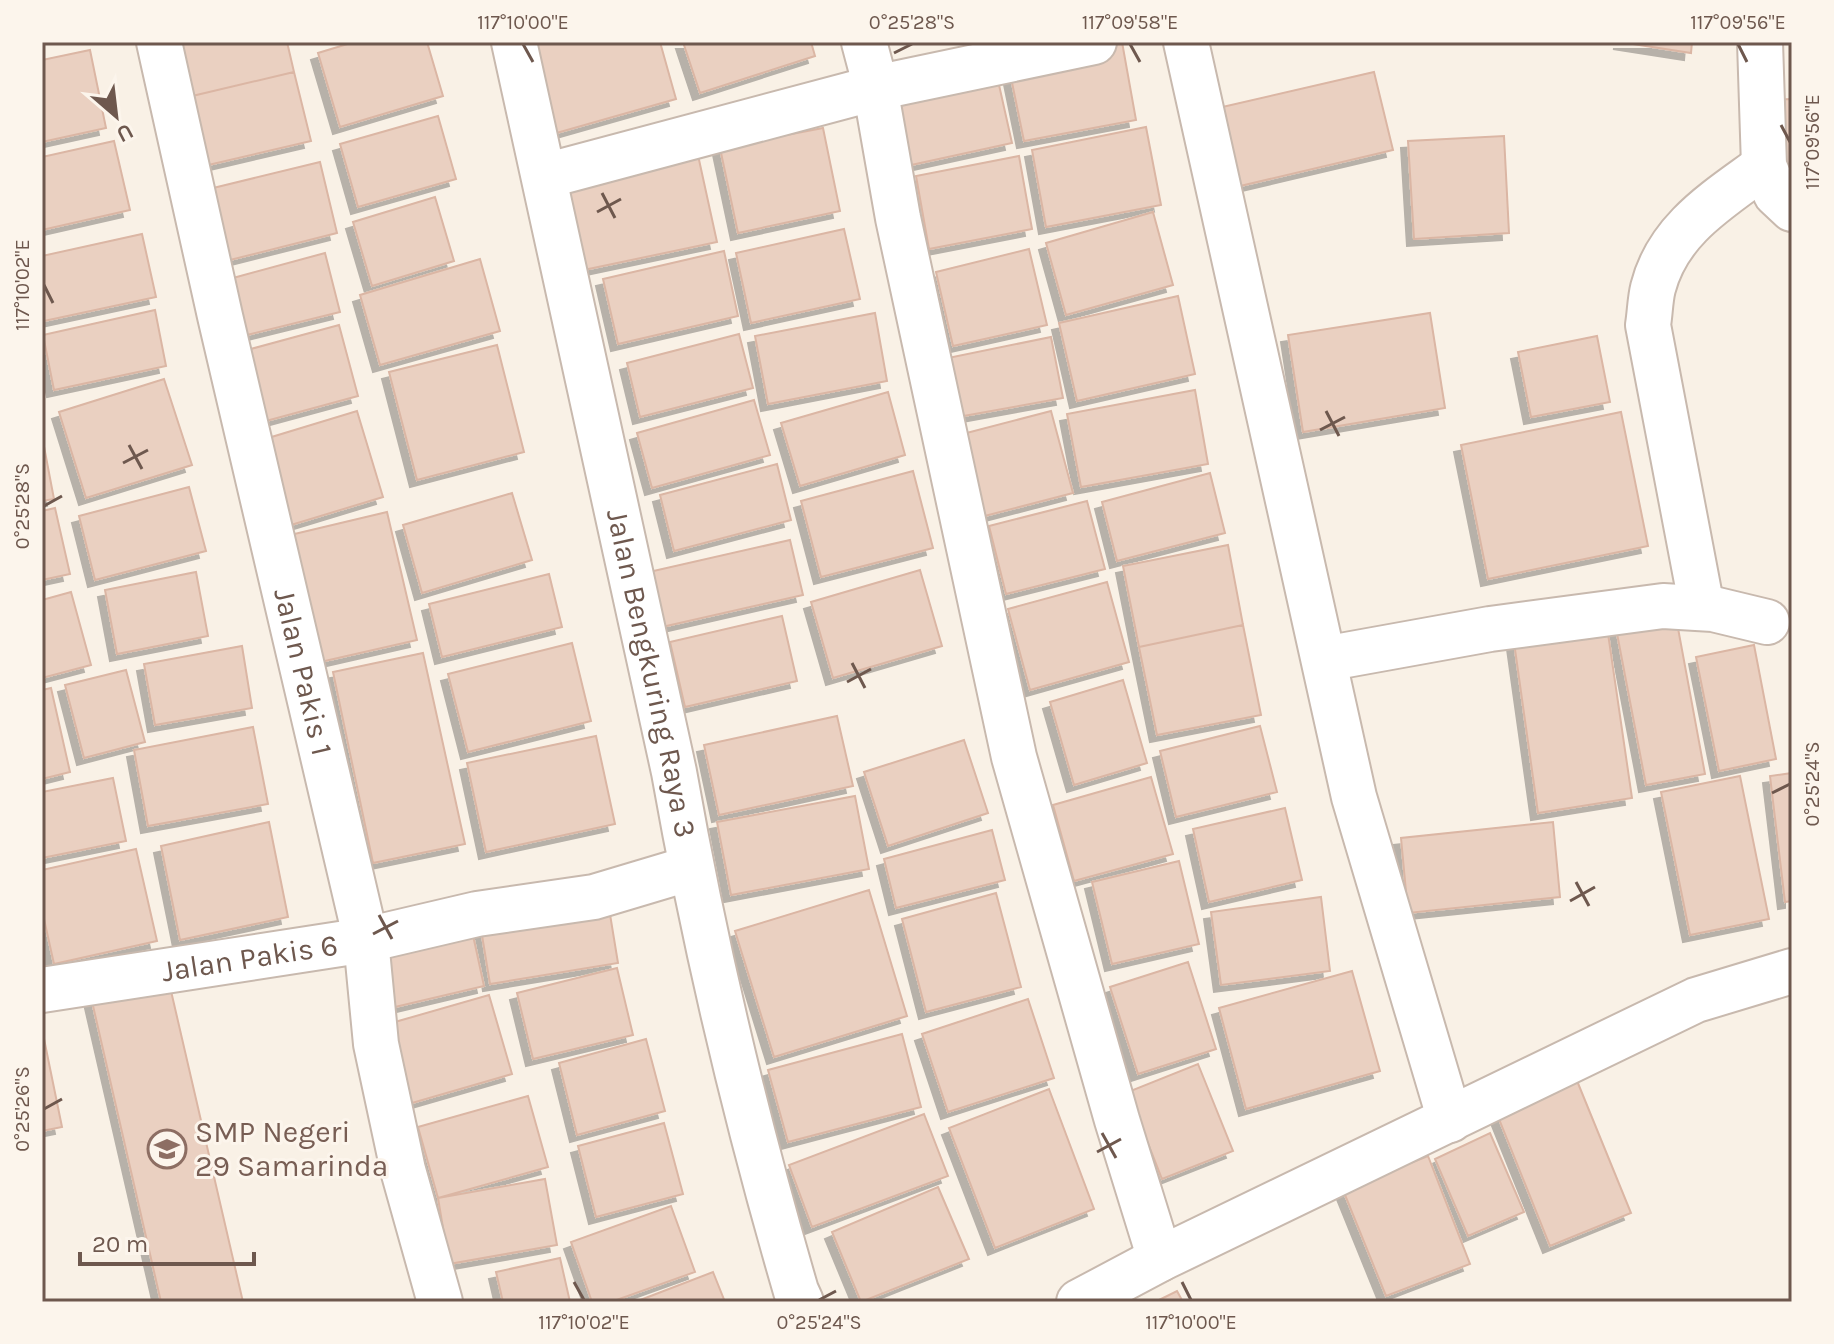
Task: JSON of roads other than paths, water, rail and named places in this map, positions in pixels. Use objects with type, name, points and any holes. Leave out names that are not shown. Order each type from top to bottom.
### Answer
[{"type":"street","name":"Jalan Pakis 1","points":[[159,42],[366,940],[376,1044],[403,1170],[440,1302]]},
{"type":"street","name":"Jalan Bengkuring Raya 3","points":[[514,42],[674,772],[691,868],[768,1196],[801,1302]]},
{"type":"street","points":[[864,42],[901,234],[1014,757],[1117,1120],[1160,1259]]},
{"type":"street","points":[[545,176],[875,88],[1094,42]]},
{"type":"street","points":[[1186,42],[1354,797],[1450,1120]]},
{"type":"street","points":[[1760,42],[1764,166],[1776,194],[1792,209]]},
{"type":"street","points":[[1702,608],[1648,325],[1652,289],[1662,262],[1687,224],[1764,166]]},
{"type":"street","points":[[1324,659],[1490,629],[1663,606],[1702,608],[1767,622]]},
{"type":"street","name":"Jalan Pakis 6","points":[[44,980],[366,940],[477,914],[594,897],[691,868]]},
{"type":"street","points":[[1079,1302],[1160,1259],[1696,1000],[1792,971]]},
{"type":"place","name":"SMP Negeri 29 Samarinda","points":[[167,1149]]}]
